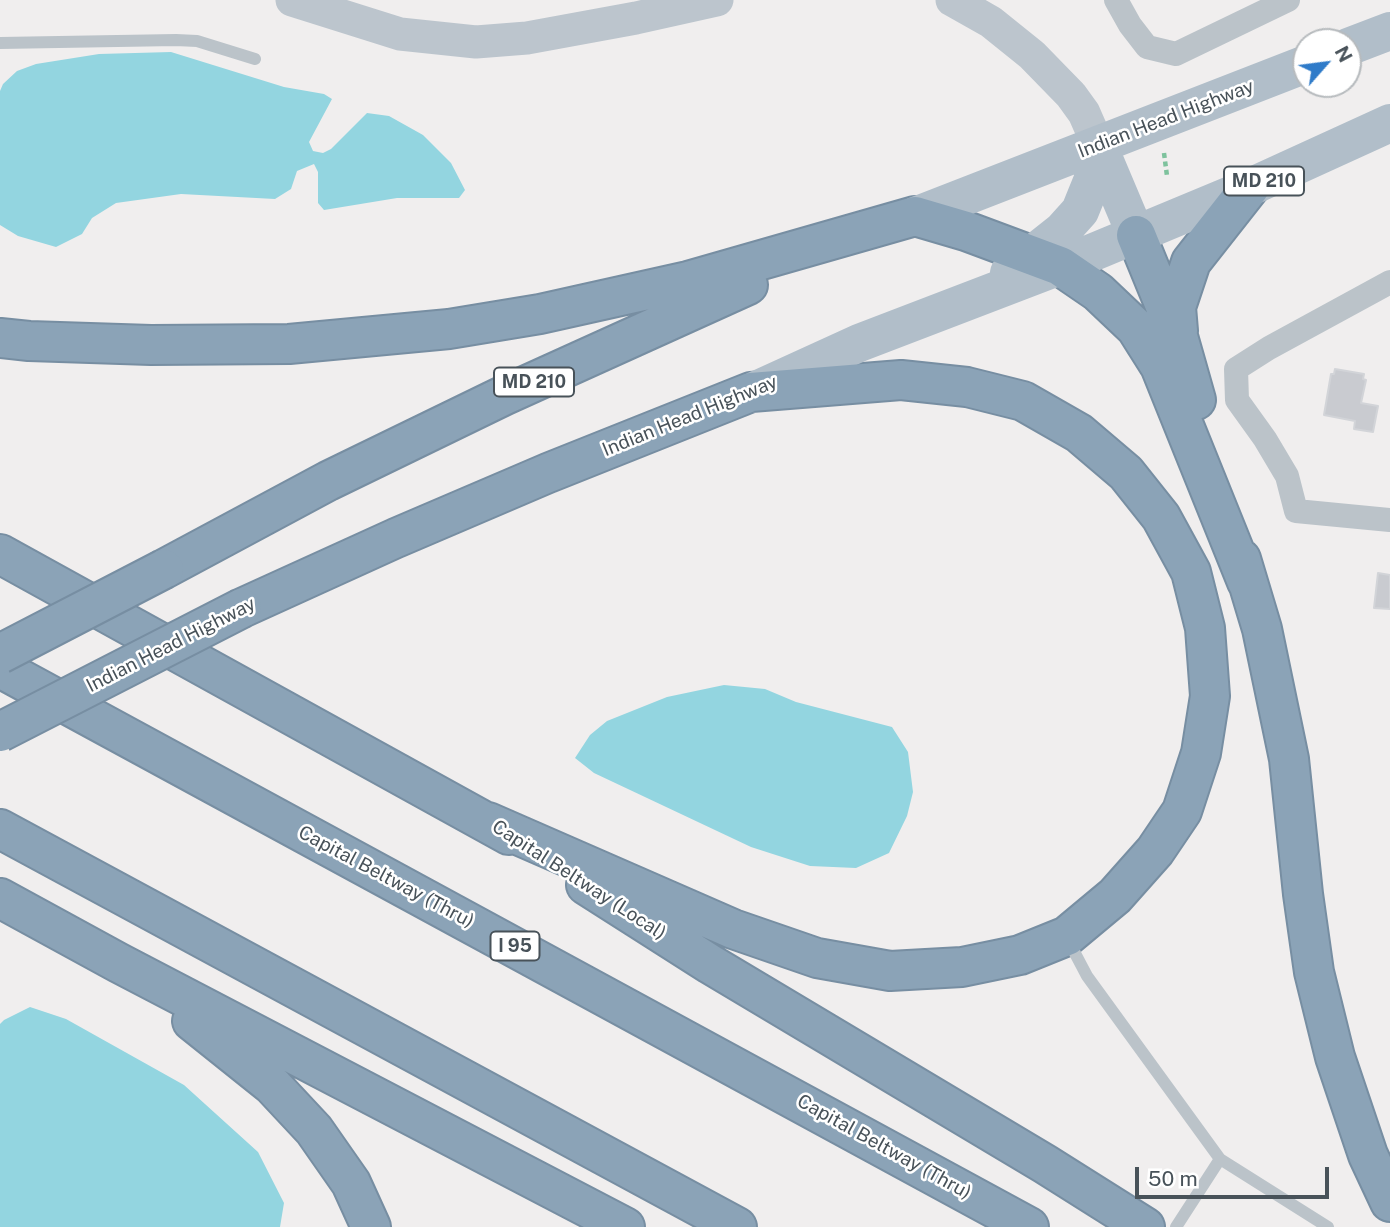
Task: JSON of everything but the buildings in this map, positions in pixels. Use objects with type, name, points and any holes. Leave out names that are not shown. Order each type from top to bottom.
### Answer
[{"type":"highway","points":[[1180,341],[1175,307],[1191,262],[1250,187]]},
{"type":"highway","points":[[0,338],[151,345],[289,344],[449,329],[540,314],[688,281],[915,216],[966,230],[1046,260],[1098,292],[1136,328],[1160,366],[1247,582]]},
{"type":"highway","name":"Indian Head Highway","points":[[0,654],[328,481],[505,395],[696,307],[915,216]]},
{"type":"highway","points":[[1136,235],[1180,341],[1262,629],[1289,759],[1314,972],[1335,1057],[1368,1155],[1390,1202]]},
{"type":"highway","points":[[488,822],[733,929],[817,958],[890,971],[962,967],[1020,955],[1067,936],[1115,896],[1155,851],[1182,811],[1201,753],[1210,696],[1205,628],[1191,572],[1161,517],[1126,473],[1079,433],[1023,401],[967,387],[901,380],[751,392]]},
{"type":"highway","name":"Indian Head Highway","points":[[0,732],[242,608],[535,478],[751,392]]},
{"type":"highway","name":"Capital Beltway (Local)","points":[[0,554],[488,822],[710,964],[1045,1164],[1145,1227]]},
{"type":"highway","name":"Capital Beltway (Thru)","points":[[0,668],[1029,1227]]},
{"type":"highway","points":[[0,829],[737,1227]]},
{"type":"highway","points":[[0,898],[625,1227]]},
{"type":"highway","points":[[119,963],[272,1085],[314,1130],[351,1183],[371,1227]]},
{"type":"main road","points":[[1362,42],[1390,31]]},
{"type":"main road","name":"Indian Head Highway","points":[[915,216],[1292,69]]},
{"type":"main road","name":"Indian Head Highway","points":[[751,392],[859,343],[974,300],[1046,260],[1136,235],[1390,123]]},
{"type":"main road","points":[[1098,145],[1136,235]]},
{"type":"main road","points":[[1046,260],[1067,226],[1080,211],[1095,174],[1098,145]]},
{"type":"street","points":[[292,0],[400,34],[476,42],[527,38],[717,0]]},
{"type":"street","points":[[952,0],[991,22],[1032,55],[1071,95],[1084,113],[1098,145]]},
{"type":"street","points":[[1115,0],[1147,47],[1176,54],[1288,0]]},
{"type":"street","points":[[1390,282],[1236,369],[1237,400],[1287,476],[1296,511],[1390,520]]},
{"type":"lane","points":[[0,43],[176,40],[206,43],[255,59]]},
{"type":"lane","points":[[1067,936],[1087,976],[1220,1159],[1328,1227]]},
{"type":"lane","points":[[1175,1227],[1220,1159]]},
{"type":"path","points":[[1163,143],[1167,176]]},
{"type":"water","points":[[171,52],[284,87],[324,94],[332,99],[309,142],[313,151],[323,153],[331,149],[367,113],[389,116],[423,135],[451,163],[465,190],[459,198],[397,198],[324,210],[318,203],[318,172],[314,164],[297,171],[291,189],[275,199],[181,194],[116,203],[92,218],[82,234],[56,247],[18,236],[0,225],[0,91],[3,84],[17,71],[36,64],[99,54]]},
{"type":"water","points":[[724,685],[765,689],[796,702],[892,727],[908,752],[913,792],[907,816],[889,853],[856,868],[810,866],[751,847],[594,773],[575,758],[590,735],[607,721],[667,697]]},
{"type":"water","points":[[30,1007],[66,1019],[184,1085],[258,1152],[284,1203],[280,1227],[0,1227],[0,1024]]}]
